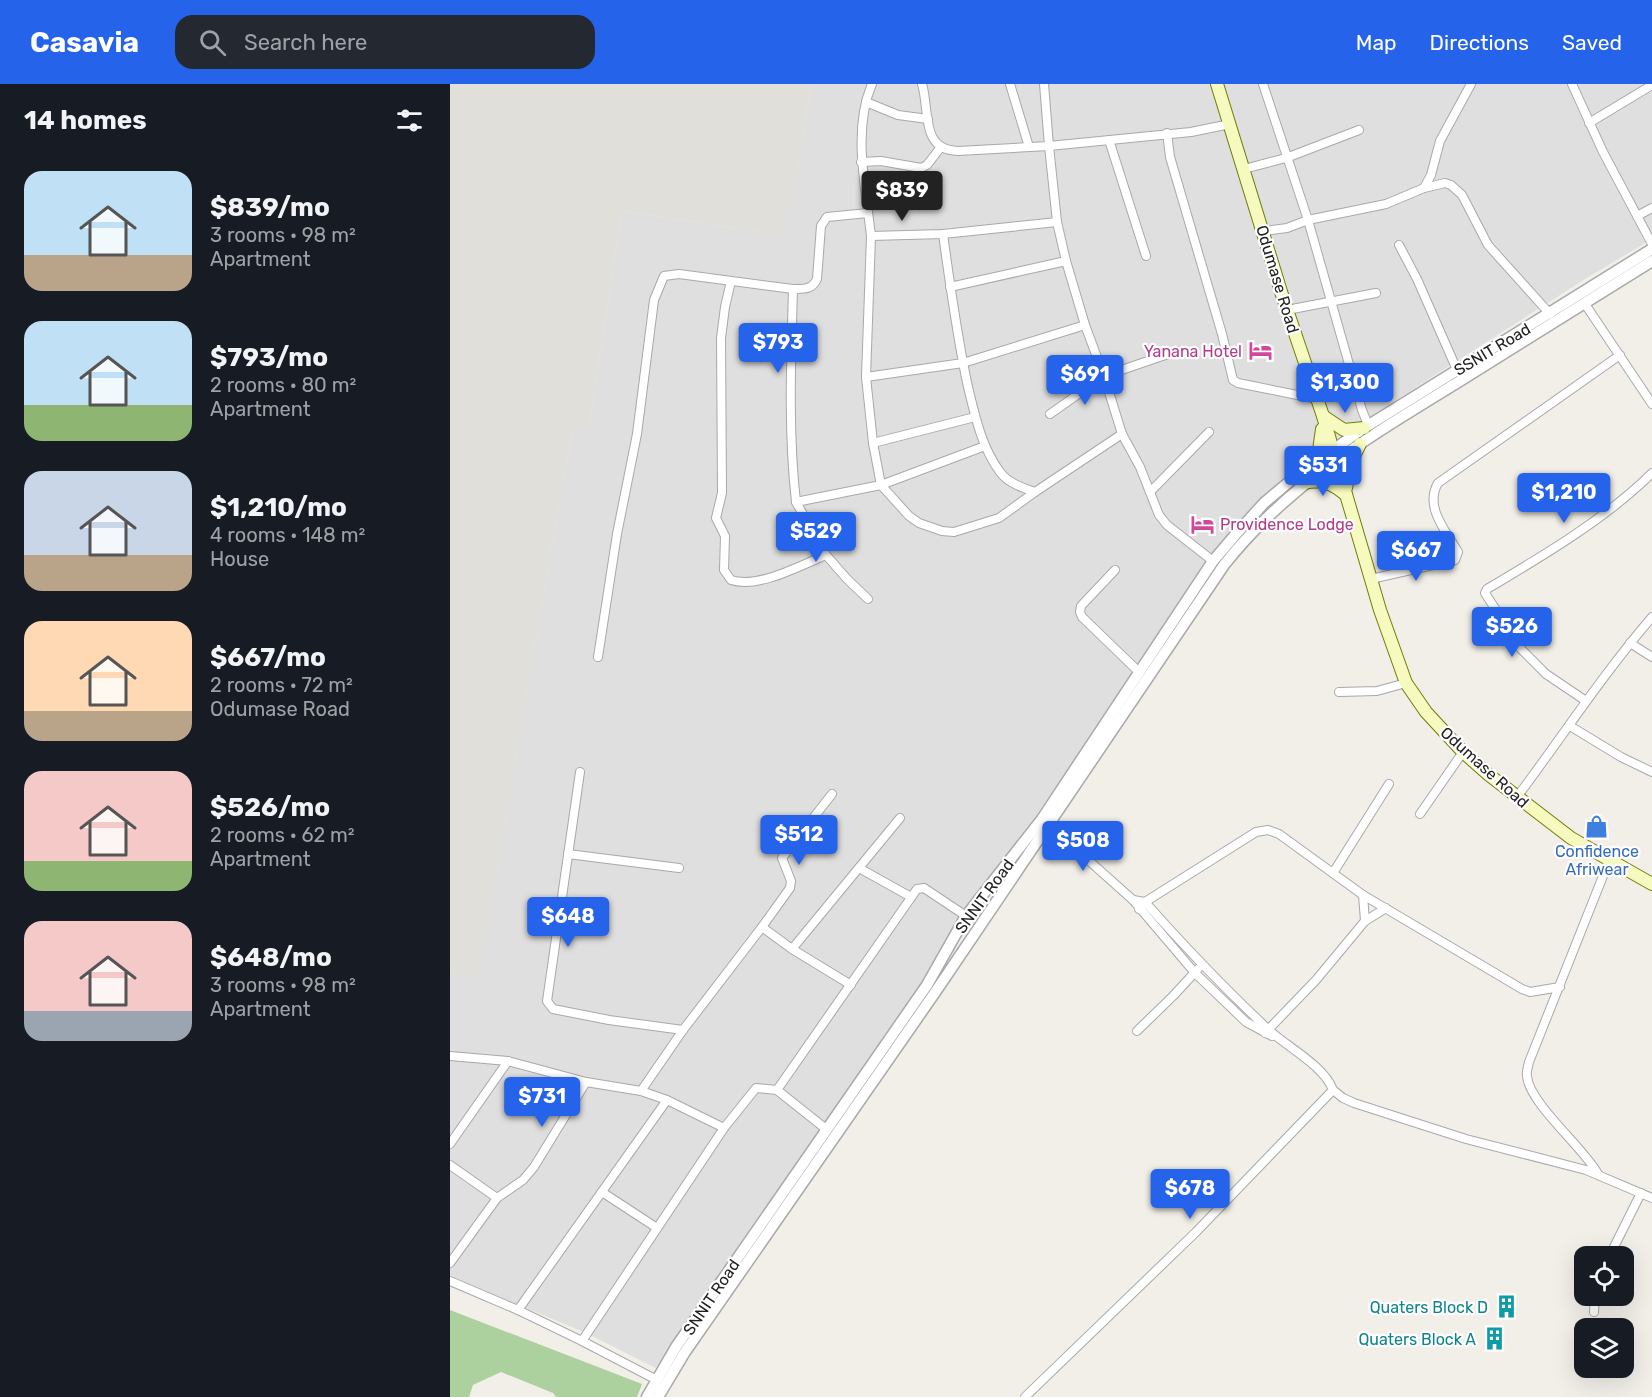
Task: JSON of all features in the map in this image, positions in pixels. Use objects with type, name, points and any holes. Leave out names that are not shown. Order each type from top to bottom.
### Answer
[{"type":"main road","name":"Odumase Road","points":[[1217,84],[1287,310],[1323,416],[1371,579],[1406,683],[1426,712],[1463,752],[1517,797],[1553,826],[1609,861],[1652,884]]},
{"type":"main road","points":[[1307,467],[1321,447],[1323,416],[1344,430],[1366,426]]},
{"type":"main road","points":[[1304,483],[1320,480],[1328,482],[1346,494],[1352,460],[1360,444]]},
{"type":"street","points":[[872,84],[867,102],[861,162],[871,236],[866,377],[873,443],[882,485],[909,516],[919,523],[942,531],[954,532],[999,518],[1122,434]]},
{"type":"street","points":[[922,84],[926,98],[929,131],[933,142],[950,151],[1048,146],[1207,130],[1230,124]]},
{"type":"street","points":[[1010,84],[1029,147]]},
{"type":"street","points":[[1044,84],[1048,146],[1057,222],[1085,325],[1122,434],[1140,467],[1159,516],[1213,561]]},
{"type":"street","points":[[1263,84],[1308,220],[1366,426]]},
{"type":"street","points":[[1424,189],[1431,175],[1440,141],[1471,84]]},
{"type":"street","points":[[1572,84],[1589,123],[1652,244]]},
{"type":"street","points":[[1589,123],[1652,85]]},
{"type":"street","points":[[867,102],[898,115],[928,119]]},
{"type":"street","points":[[1244,169],[1286,158],[1359,130]]},
{"type":"street","points":[[1167,134],[1170,157],[1222,334],[1231,377],[1238,382],[1317,399]]},
{"type":"street","points":[[1109,140],[1146,256]]},
{"type":"street","points":[[861,162],[881,161],[921,168],[927,165],[941,147]]},
{"type":"street","points":[[1264,231],[1287,228],[1308,220],[1386,204],[1445,183],[1457,189],[1462,195],[1488,245],[1550,314]]},
{"type":"street","points":[[1637,216],[1652,208]]},
{"type":"street","points":[[598,657],[617,534],[637,434],[657,291],[664,276],[679,274],[793,289],[809,289],[817,279],[820,226],[827,217],[868,213]]},
{"type":"street","points":[[871,236],[944,234],[1057,222]]},
{"type":"street","points":[[944,234],[963,363],[975,417],[985,446],[1000,473],[1007,479],[1035,492]]},
{"type":"street","points":[[1399,244],[1457,370]]},
{"type":"street","name":"SSNIT Road","points":[[1333,456],[1366,426],[1652,249]]},
{"type":"street","points":[[950,287],[1066,261]]},
{"type":"street","name":"SSNIT Road","points":[[1333,456],[1360,444],[1652,261]]},
{"type":"street","points":[[731,281],[721,338],[722,493],[716,518],[725,536],[724,570],[731,580],[742,582],[772,577],[826,555]]},
{"type":"street","points":[[793,289],[791,436],[796,502],[826,555],[868,598]]},
{"type":"street","points":[[1287,310],[1376,293]]},
{"type":"street","points":[[1585,303],[1652,404]]},
{"type":"street","points":[[866,377],[963,363],[1085,325]]},
{"type":"street","points":[[1050,414],[1104,376],[1177,351],[1184,351]]},
{"type":"street","points":[[1371,579],[1455,560],[1458,552],[1433,506],[1432,493],[1438,483],[1620,355]]},
{"type":"street","points":[[873,443],[975,417]]},
{"type":"street","points":[[1150,492],[1209,432]]},
{"type":"street","points":[[796,502],[882,485],[985,446]]},
{"type":"street","name":"SNNIT Road","points":[[1123,706],[1139,672],[1213,561],[1264,503],[1307,467],[1333,456]]},
{"type":"street","name":"SNNIT Road","points":[[932,988],[966,916],[1042,819],[1229,558],[1271,511],[1333,456]]},
{"type":"street","points":[[1586,701],[1546,674],[1521,648],[1485,596],[1486,589],[1539,558],[1633,492],[1652,473]]},
{"type":"street","points":[[1115,570],[1081,606],[1080,612],[1082,617],[1139,672]]},
{"type":"street","points":[[1517,797],[1586,701],[1652,617]]},
{"type":"street","points":[[1630,643],[1652,657]]},
{"type":"street","points":[[1339,692],[1377,690],[1406,683]]},
{"type":"street","name":"SNNIT Road","points":[[658,1397],[685,1352],[923,1001],[1049,825],[1112,722]]},
{"type":"street","points":[[1570,726],[1621,757],[1652,772]]},
{"type":"street","points":[[1420,814],[1463,752]]},
{"type":"street","points":[[579,772],[547,1001],[549,1006],[553,1009],[609,1020],[683,1030]]},
{"type":"street","points":[[1333,873],[1389,784]]},
{"type":"street","points":[[641,1091],[683,1030],[786,896],[791,881],[782,858],[832,794]]},
{"type":"street","points":[[792,949],[900,818]]},
{"type":"street","points":[[1049,825],[1142,906],[1267,1031]]},
{"type":"street","points":[[1142,906],[1256,832],[1268,830],[1279,834],[1363,895],[1530,992],[1560,987]]},
{"type":"street","points":[[568,854],[679,868]]},
{"type":"street","points":[[1598,1174],[1591,1160],[1544,1109],[1529,1084],[1526,1074],[1609,861]]},
{"type":"street","points":[[859,868],[911,897]]},
{"type":"street","points":[[777,1089],[917,889],[924,888],[966,916]]},
{"type":"street","points":[[1363,895],[1365,921]]},
{"type":"street","points":[[1142,906],[1195,973],[1246,1022],[1281,1040],[1321,1072],[1330,1081],[1333,1090],[1343,1098],[1466,1139],[1598,1174],[1652,1198]]},
{"type":"street","points":[[1267,1031],[1316,980],[1365,921],[1386,908]]},
{"type":"street","points":[[762,927],[792,949],[850,985]]},
{"type":"street","points":[[1137,1031],[1202,965]]},
{"type":"street","name":"SNNIT Road","points":[[646,1397],[655,1379],[826,1129],[923,1001]]},
{"type":"street","points":[[450,1056],[508,1060],[586,1082],[641,1091],[724,1128]]},
{"type":"street","points":[[450,1144],[508,1060]]},
{"type":"street","points":[[450,1263],[497,1198],[523,1180],[534,1167],[586,1082]]},
{"type":"street","points":[[582,1341],[724,1128],[756,1088],[777,1089],[826,1129]]},
{"type":"street","points":[[1025,1397],[1196,1232],[1333,1090]]},
{"type":"street","points":[[518,1310],[667,1101]]},
{"type":"street","points":[[450,1165],[497,1198]]},
{"type":"street","points":[[603,1192],[657,1228]]},
{"type":"street","points":[[1614,1246],[1641,1193]]},
{"type":"street","points":[[450,1281],[518,1310],[655,1379]]},
{"type":"street","points":[[1594,1306],[1594,1312]]},
{"type":"shaded area","points":[[450,84],[811,84],[792,211],[786,210],[780,235],[622,211],[589,427],[573,425],[478,978],[450,973]]},
{"type":"shaded area","points":[[811,84],[1652,84],[1652,239],[1585,279],[1296,464],[1225,538],[875,1053],[756,1221],[656,1368],[586,1333],[450,1276],[450,973],[478,977],[573,425],[589,427],[622,211],[780,235],[786,209],[792,210]]},
{"type":"green space","points":[[450,1310],[642,1384],[637,1397],[556,1397],[553,1393],[501,1372],[473,1385],[469,1397],[450,1397]]},
{"type":"place","name":"Yanana Hotel","points":[[1260,351]]},
{"type":"place","name":"Providence Lodge","points":[[1202,524]]},
{"type":"place","name":"Confidence Afriwear","points":[[1597,826]]},
{"type":"place","name":"Quaters Block D","points":[[1506,1307]]},
{"type":"place","name":"Quaters Block A","points":[[1494,1339]]}]
